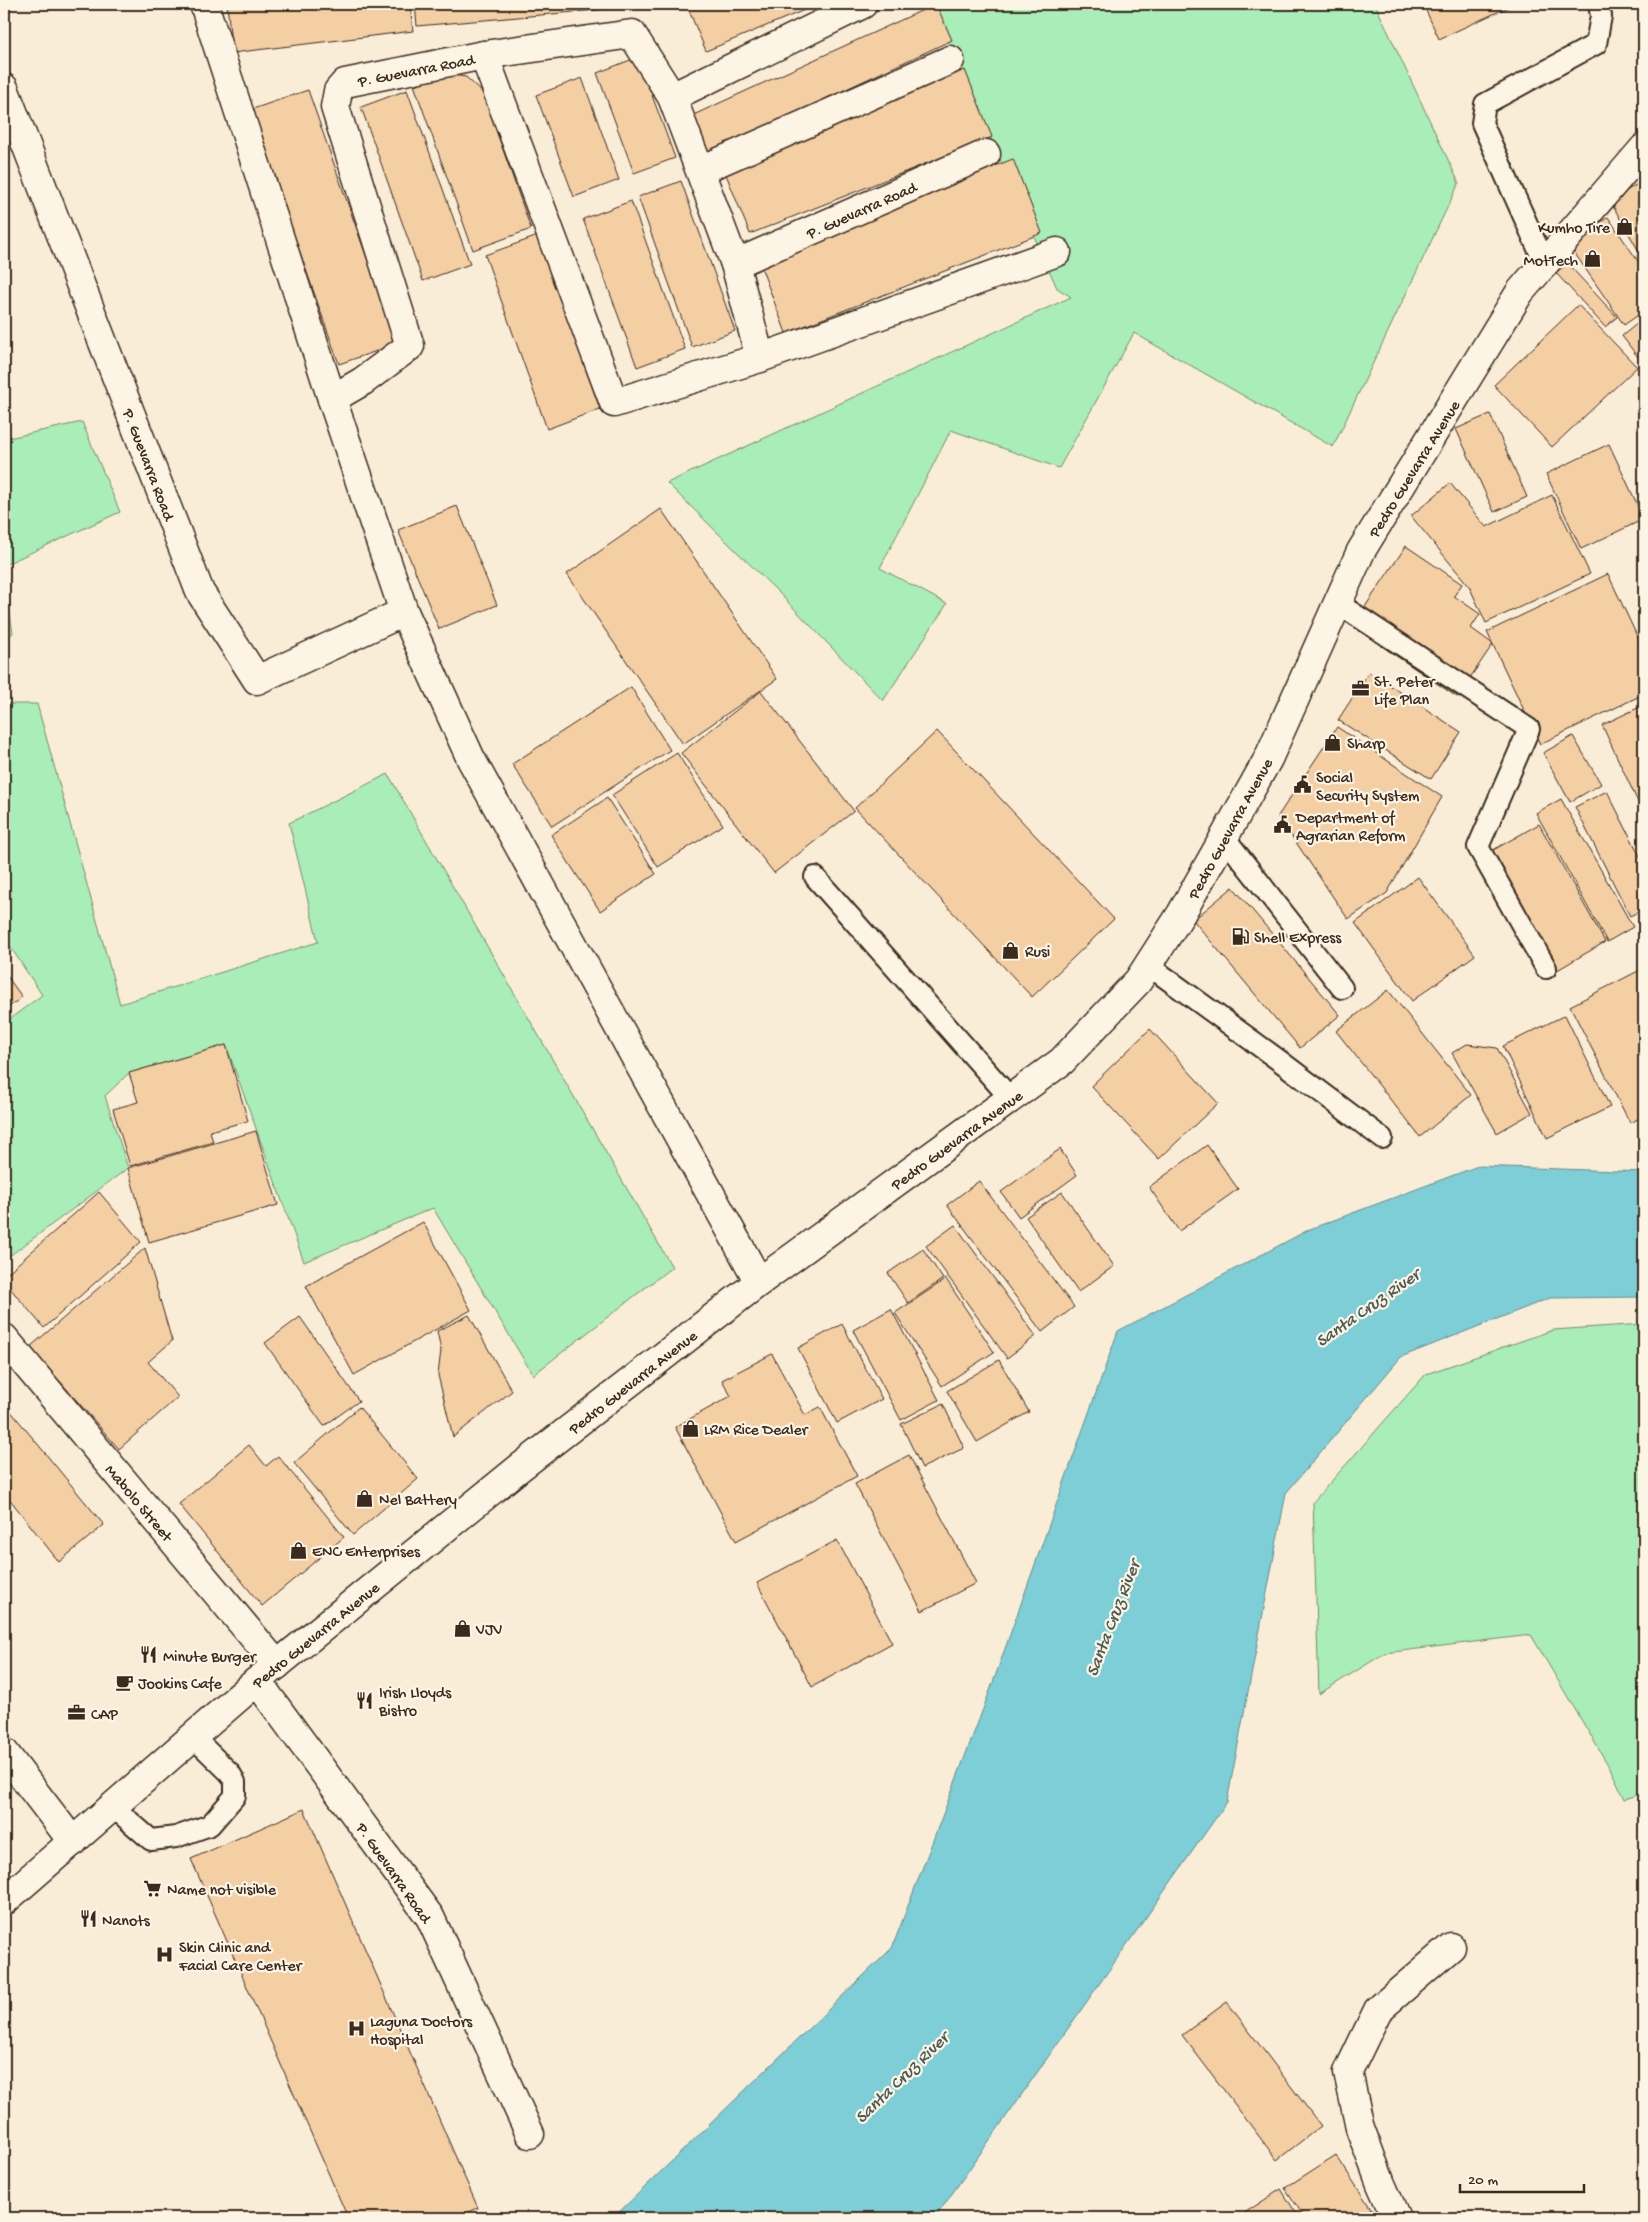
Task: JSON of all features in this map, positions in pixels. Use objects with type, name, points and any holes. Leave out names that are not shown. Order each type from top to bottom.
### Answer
[{"type":"street","points":[[204,4],[332,399],[404,612],[471,759],[760,1282]]},
{"type":"street","points":[[672,97],[863,4]]},
{"type":"street","name":"P. Guevarra Road","points":[[332,399],[363,381],[410,346],[335,107],[338,91],[345,83],[484,55],[632,34],[672,97],[701,170],[735,264],[760,358]]},
{"type":"street","points":[[484,55],[614,403],[760,358],[1058,252]]},
{"type":"street","points":[[701,170],[950,60]]},
{"type":"street","name":"P. Guevarra Road","points":[[4,88],[200,592],[257,680],[404,612]]},
{"type":"street","name":"Pedro Guevarra Avenue","points":[[4,1901],[192,1736],[267,1673],[518,1470],[760,1282],[1062,1061],[1138,981],[1181,914],[1268,759],[1339,604],[1361,551],[1520,292],[1644,148]]},
{"type":"street","name":"P. Guevarra Road","points":[[735,264],[986,154]]},
{"type":"street","name":"Mabolo Street","points":[[4,1338],[267,1673]]},
{"type":"street","name":"P. Guevarra Road","points":[[267,1673],[430,1917],[530,2134]]},
{"type":"street","points":[[4,1752],[73,1842]]},
{"type":"street","points":[[1396,2218],[1380,2184],[1360,2128],[1348,2072],[1378,2010],[1451,1947]]},
{"type":"lane","points":[[1545,264],[1482,123],[1485,104],[1596,44],[1601,16],[1599,4]]},
{"type":"lane","points":[[1339,604],[1529,728],[1478,846],[1546,968]]},
{"type":"lane","points":[[1224,837],[1342,988]]},
{"type":"lane","points":[[815,877],[1011,1099]]},
{"type":"lane","points":[[1148,965],[1280,1060],[1382,1138]]},
{"type":"lane","points":[[112,1806],[151,1840],[176,1837],[210,1825],[235,1796],[235,1782],[230,1773],[192,1736]]},
{"type":"green space","points":[[931,4],[1375,4],[1459,183],[1333,447],[1134,333],[1059,468],[951,430],[880,568],[947,604],[883,701],[781,595],[667,483],[1071,297],[1057,288]]},
{"type":"green space","points":[[82,422],[120,512],[4,565],[4,439]]},
{"type":"green space","points":[[4,576],[13,633],[4,639]]},
{"type":"green space","points":[[4,704],[37,704],[120,1004],[318,942],[289,823],[388,774],[672,1267],[533,1375],[433,1208],[304,1262],[226,1045],[129,1073],[105,1096],[128,1168],[4,1260],[4,1023],[42,995],[4,937],[4,847],[6,840],[4,837]]},
{"type":"green space","points":[[1644,1324],[1644,1793],[1625,1799],[1611,1770],[1531,1635],[1385,1653],[1319,1694],[1313,1502],[1426,1374],[1553,1330]]},
{"type":"water","name":"Santa Cruz River","points":[[1478,1166],[1644,1172],[1644,1297],[1550,1298],[1401,1357],[1286,1493],[1227,1802],[935,2218],[613,2218],[892,1948],[991,1688],[1118,1331],[1310,1229]]},
{"type":"building","points":[[227,4],[410,4],[413,31],[232,53]]},
{"type":"building","points":[[415,4],[653,4],[653,5],[417,26]]},
{"type":"building","points":[[694,4],[819,4],[706,51],[687,6]]},
{"type":"building","points":[[936,4],[952,40],[706,154],[689,117]]},
{"type":"building","points":[[1423,4],[1515,4],[1439,39]]},
{"type":"building","points":[[638,57],[675,158],[634,173],[597,73]]},
{"type":"building","points":[[965,70],[992,137],[750,234],[723,167]]},
{"type":"building","points":[[445,74],[466,77],[483,93],[531,229],[473,250],[414,85]]},
{"type":"building","points":[[582,78],[619,180],[574,197],[536,95]]},
{"type":"building","points":[[308,90],[397,344],[339,364],[250,110]]},
{"type":"building","points":[[407,90],[470,264],[423,281],[361,107]]},
{"type":"building","points":[[1013,159],[1042,233],[786,333],[758,259]]},
{"type":"building","points":[[1644,180],[1644,260],[1610,201]]},
{"type":"building","points":[[681,181],[735,331],[692,347],[638,197]]},
{"type":"building","points":[[631,201],[685,349],[637,367],[583,219]]},
{"type":"building","points":[[1608,217],[1644,270],[1644,311],[1624,325],[1569,245]]},
{"type":"building","points":[[538,236],[600,409],[547,429],[485,255]]},
{"type":"building","points":[[1567,263],[1617,317],[1605,327],[1556,273]]},
{"type":"building","points":[[1578,305],[1637,367],[1552,447],[1494,385]]},
{"type":"building","points":[[1644,318],[1644,365],[1622,336]]},
{"type":"building","points":[[1490,414],[1527,497],[1494,512],[1456,429]]},
{"type":"building","points":[[1609,444],[1644,519],[1581,549],[1546,474]]},
{"type":"building","points":[[1450,483],[1486,527],[1552,495],[1590,574],[1486,623],[1469,586],[1411,516]]},
{"type":"building","points":[[457,506],[497,605],[439,629],[398,530]]},
{"type":"building","points":[[661,509],[777,679],[683,744],[567,574]]},
{"type":"building","points":[[1406,546],[1462,584],[1454,596],[1480,614],[1471,628],[1493,644],[1457,697],[1352,626]]},
{"type":"building","points":[[1608,574],[1644,651],[1644,694],[1540,744],[1487,632]]},
{"type":"building","points":[[1369,672],[1461,732],[1431,779],[1338,720]]},
{"type":"building","points":[[631,687],[670,750],[552,826],[512,764]]},
{"type":"building","points":[[761,691],[854,811],[774,873],[681,753]]},
{"type":"building","points":[[1644,705],[1644,815],[1602,725]]},
{"type":"building","points":[[1337,727],[1442,797],[1387,893],[1348,919],[1278,816]]},
{"type":"building","points":[[937,731],[1114,919],[1032,997],[855,808]]},
{"type":"building","points":[[1573,736],[1601,784],[1570,802],[1543,753]]},
{"type":"building","points":[[677,753],[723,825],[658,867],[612,795]]},
{"type":"building","points":[[1607,791],[1644,864],[1644,909],[1630,916],[1575,807]]},
{"type":"building","points":[[607,798],[656,874],[600,911],[551,835]]},
{"type":"building","points":[[1561,799],[1633,927],[1607,942],[1536,813]]},
{"type":"building","points":[[1539,824],[1605,942],[1554,972],[1488,853]]},
{"type":"building","points":[[1418,877],[1475,955],[1412,1001],[1355,923]]},
{"type":"building","points":[[1233,887],[1340,1015],[1300,1048],[1193,920]]},
{"type":"building","points":[[1644,968],[1644,1116],[1630,1123],[1570,1006]]},
{"type":"building","points":[[4,972],[22,997],[4,1011]]},
{"type":"building","points":[[1388,990],[1471,1095],[1420,1137],[1336,1031]]},
{"type":"building","points":[[1565,1015],[1610,1107],[1547,1138],[1503,1046]]},
{"type":"building","points":[[1150,1029],[1218,1103],[1159,1159],[1091,1086]]},
{"type":"building","points":[[1467,1044],[1497,1048],[1532,1113],[1497,1133],[1452,1053]]},
{"type":"building","points":[[226,1045],[248,1121],[210,1131],[213,1142],[130,1166],[113,1109],[138,1102],[129,1073]]},
{"type":"building","points":[[256,1131],[278,1205],[149,1242],[128,1168]]},
{"type":"building","points":[[1207,1145],[1238,1189],[1179,1231],[1149,1187]]},
{"type":"building","points":[[1060,1149],[1077,1175],[1019,1217],[1001,1192]]},
{"type":"building","points":[[979,1181],[1074,1307],[1042,1332],[947,1205]]},
{"type":"building","points":[[99,1192],[141,1242],[44,1328],[4,1281],[4,1276]]},
{"type":"building","points":[[1062,1192],[1114,1266],[1078,1292],[1026,1217]]},
{"type":"building","points":[[423,1222],[471,1310],[354,1375],[306,1286]]},
{"type":"building","points":[[955,1225],[1036,1336],[1007,1358],[926,1246]]},
{"type":"building","points":[[145,1248],[172,1341],[148,1362],[178,1397],[119,1449],[30,1347]]},
{"type":"building","points":[[923,1249],[943,1279],[908,1303],[888,1273]]},
{"type":"building","points":[[946,1279],[994,1352],[942,1386],[895,1313]]},
{"type":"building","points":[[891,1309],[939,1400],[901,1420],[853,1330]]},
{"type":"building","points":[[469,1315],[512,1391],[453,1437],[438,1375],[441,1350],[437,1331]]},
{"type":"building","points":[[300,1317],[359,1401],[324,1426],[265,1343]]},
{"type":"building","points":[[842,1324],[882,1399],[837,1423],[798,1348]]},
{"type":"building","points":[[772,1354],[805,1415],[820,1407],[857,1476],[736,1541],[675,1427],[731,1396],[722,1380]]},
{"type":"building","points":[[999,1360],[1029,1412],[977,1442],[947,1391]]},
{"type":"building","points":[[4,1403],[104,1525],[59,1562],[4,1492]]},
{"type":"building","points":[[943,1404],[964,1448],[922,1468],[901,1424]]},
{"type":"building","points":[[359,1407],[418,1479],[353,1535],[294,1463]]},
{"type":"building","points":[[249,1445],[266,1466],[278,1456],[344,1537],[262,1606],[179,1504]]},
{"type":"building","points":[[909,1455],[976,1583],[922,1611],[855,1484]]},
{"type":"building","points":[[837,1540],[892,1643],[812,1687],[757,1583]]},
{"type":"building","points":[[304,1809],[478,2208],[455,2218],[348,2218],[191,1859]]},
{"type":"building","points":[[1227,2002],[1321,2126],[1277,2160],[1182,2035]]},
{"type":"building","points":[[1336,2155],[1375,2215],[1371,2218],[1305,2218],[1285,2188]]},
{"type":"building","points":[[1281,2189],[1299,2218],[1237,2218]]},
{"type":"place","name":"Kumho Tire","points":[[1624,226]]},
{"type":"place","name":"MotTech","points":[[1592,259]]},
{"type":"place","name":"St. Peter Life Plan","points":[[1360,689]]},
{"type":"place","name":"Sharp","points":[[1333,742]]},
{"type":"place","name":"Social Security System","points":[[1302,785]]},
{"type":"place","name":"Department of Agrarian Reform","points":[[1282,825]]},
{"type":"place","name":"Shell Express","points":[[1240,936]]},
{"type":"place","name":"Rusi","points":[[1011,950]]},
{"type":"place","name":"LRM Rice Dealer","points":[[690,1428]]},
{"type":"place","name":"Nel Battery","points":[[365,1498]]},
{"type":"place","name":"ENC Enterprises","points":[[298,1550]]},
{"type":"place","name":"VJV","points":[[462,1628]]},
{"type":"place","name":"Minute Burger","points":[[149,1655]]},
{"type":"place","name":"Jookins Cafe","points":[[124,1682]]},
{"type":"place","name":"Irish Lloyds Bistro","points":[[365,1700]]},
{"type":"place","name":"CAP","points":[[77,1713]]},
{"type":"place","name":"Name not visible","points":[[153,1888]]},
{"type":"place","name":"Nanots","points":[[88,1919]]},
{"type":"place","name":"Skin Clinic and Facial Care Center","points":[[165,1955]]},
{"type":"place","name":"Laguna Doctors Hospital","points":[[356,2029]]}]
